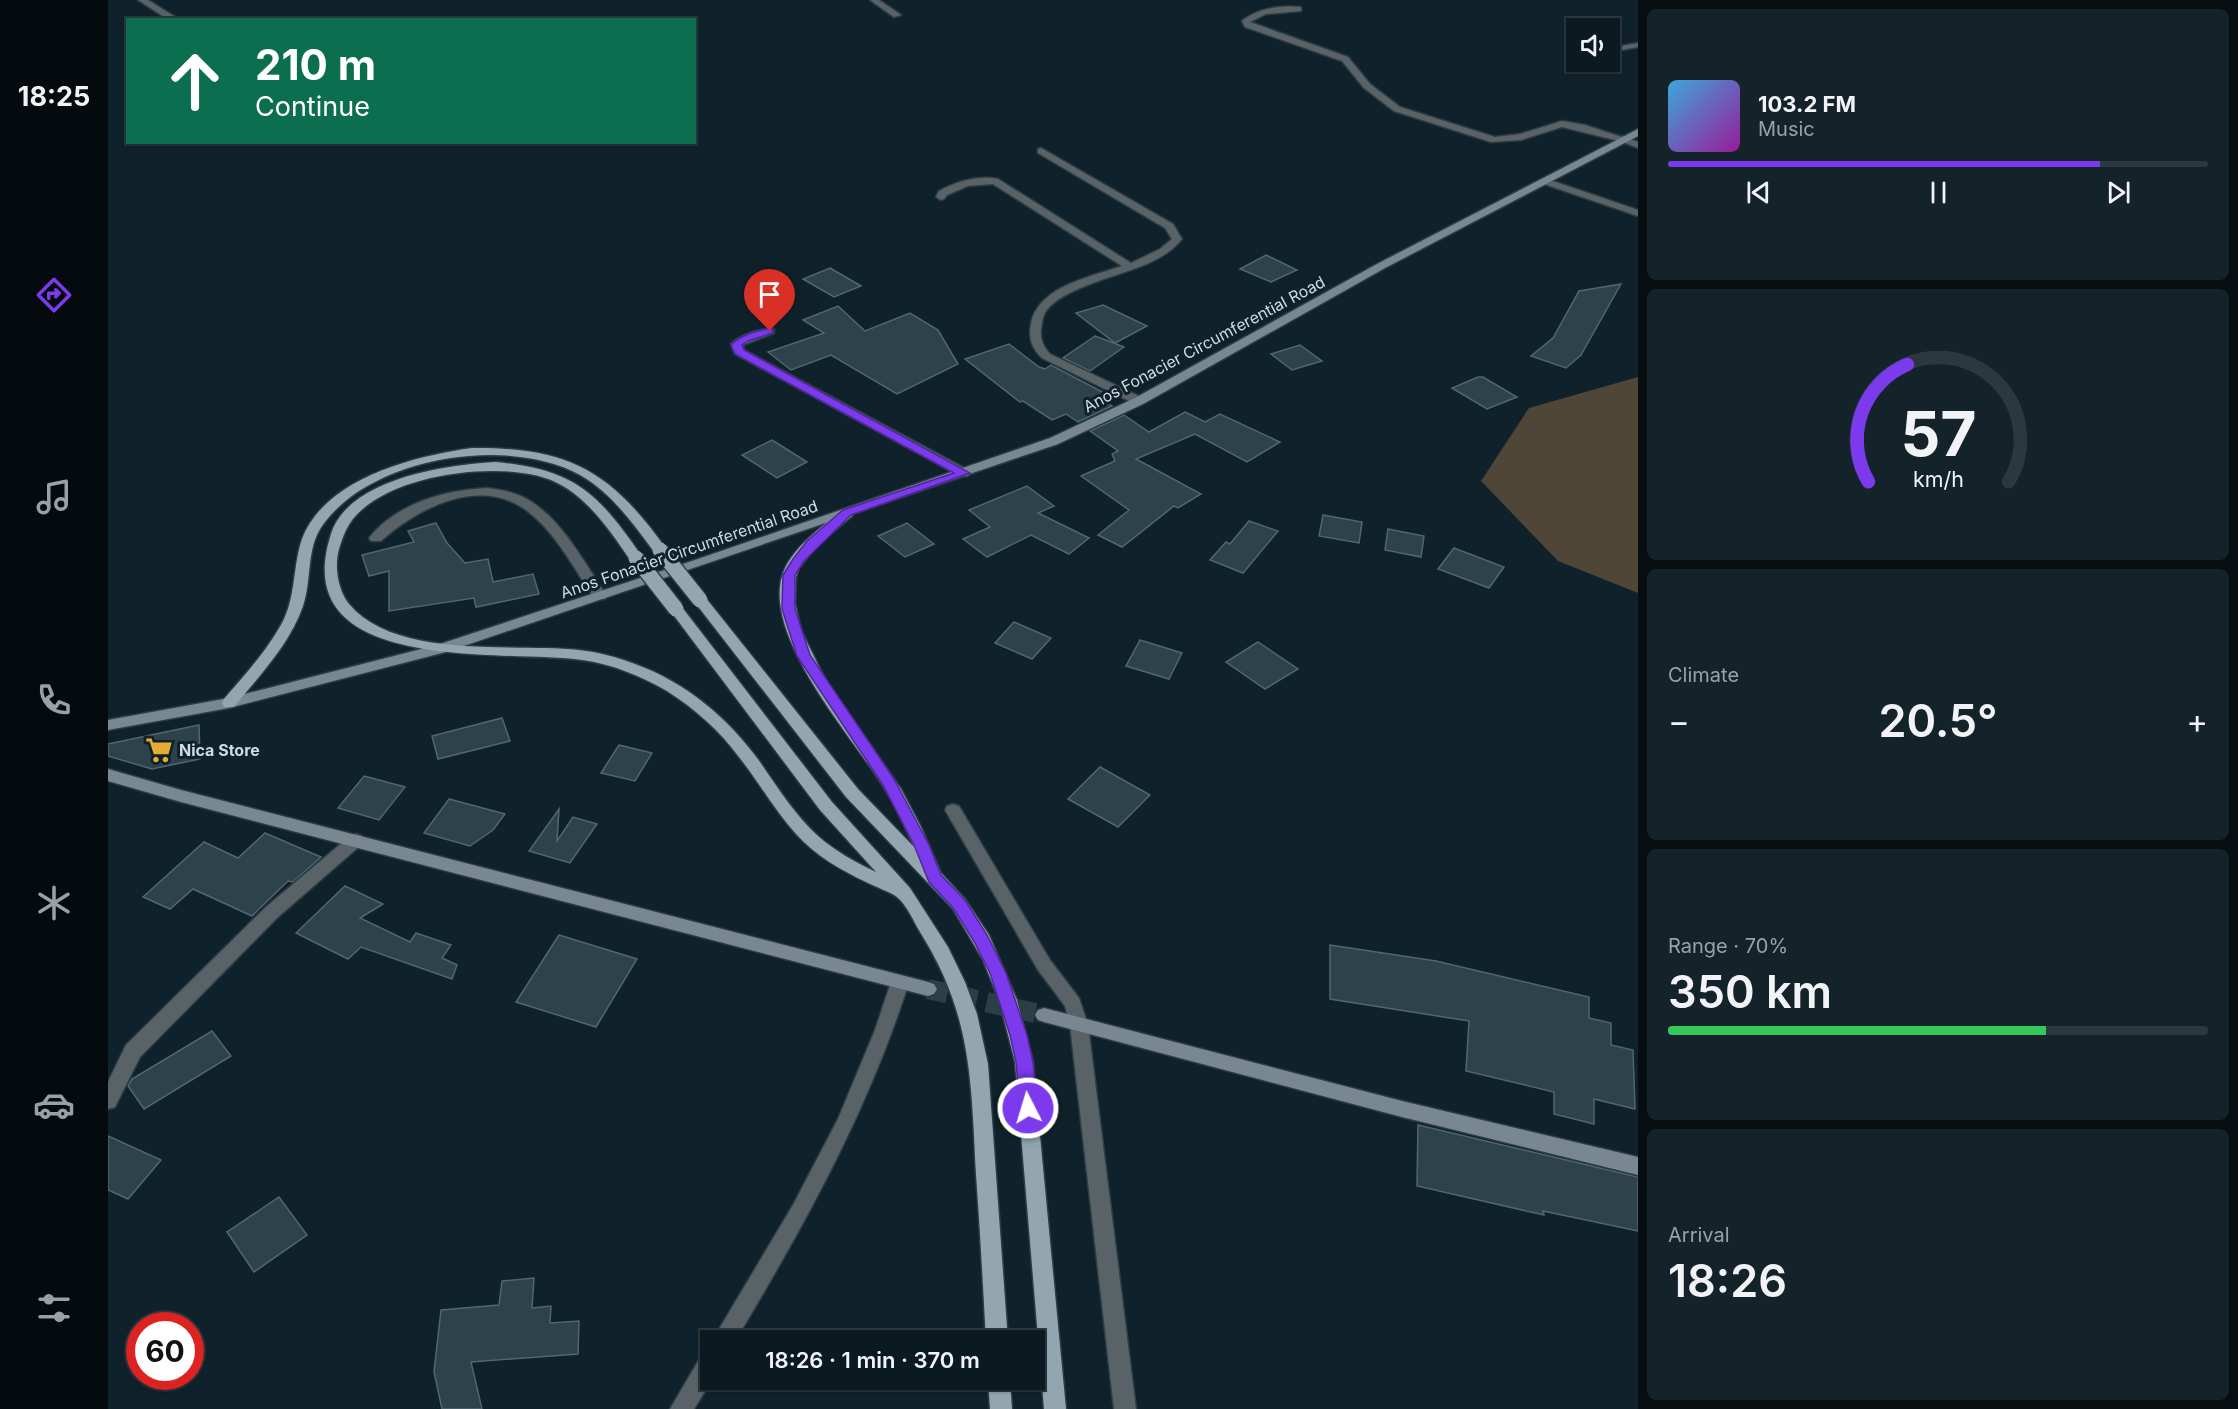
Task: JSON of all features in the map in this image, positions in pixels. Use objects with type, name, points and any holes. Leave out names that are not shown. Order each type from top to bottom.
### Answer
[{"type":"main road","name":"Anos Fonacier Circumferential Road","points":[[108,725],[229,703],[320,682],[441,649],[1054,441],[1139,401],[1381,266],[1638,132]]},
{"type":"main road","points":[[229,703],[288,623],[297,606],[305,547],[315,526],[329,508],[370,481],[430,458],[491,451],[519,452],[547,457],[573,466],[595,479],[618,498],[852,794],[959,905],[998,973],[1019,1035],[1024,1062],[1055,1409]]},
{"type":"main road","points":[[904,892],[854,869],[812,840],[781,806],[737,743],[722,726],[678,692],[650,675],[617,663],[571,655],[441,649],[390,636],[357,621],[337,597],[331,579],[331,545],[345,520],[351,513],[384,490],[436,471],[488,465],[535,470],[556,477],[575,488],[595,507],[826,806],[904,892],[942,952],[956,982],[975,1040],[979,1064],[996,1330]]},
{"type":"main road","points":[[847,513],[812,544],[789,575],[788,609],[803,656],[889,783],[922,845],[934,878]]},
{"type":"main road","points":[[108,775],[180,796],[928,989]]},
{"type":"main road","points":[[1044,1015],[1402,1109],[1638,1166]]},
{"type":"main road","points":[[1000,1390],[1001,1409]]},
{"type":"street","points":[[141,0],[172,18]]},
{"type":"street","points":[[874,0],[897,15]]},
{"type":"street","points":[[1298,9],[1268,11],[1253,15],[1246,21],[1248,25],[1346,59],[1367,86],[1397,109],[1494,140],[1521,137],[1562,124],[1582,127],[1638,145]]},
{"type":"street","points":[[1620,48],[1638,45]]},
{"type":"street","points":[[1041,151],[1114,193],[1174,232],[1177,238],[1173,245],[1159,255],[1073,286],[1055,296],[1036,318],[1034,328],[1038,349],[1046,356],[1139,401]]},
{"type":"street","points":[[941,197],[942,193],[950,188],[976,181],[995,181],[1131,267]]},
{"type":"street","points":[[1544,181],[1638,213]]},
{"type":"street","points":[[770,331],[745,339],[736,345],[739,352],[964,473]]},
{"type":"street","points":[[376,538],[401,517],[438,501],[467,492],[493,492],[515,497],[536,511],[600,596]]},
{"type":"street","points":[[953,810],[1044,965],[1072,1003],[1079,1025],[1125,1409]]},
{"type":"street","points":[[108,1101],[133,1050],[272,912],[356,840]]},
{"type":"street","points":[[730,1330],[790,1233],[863,1087],[888,1025],[900,982]]},
{"type":"street","points":[[681,1409],[700,1379]]},
{"type":"shaded area","points":[[1638,377],[1638,593],[1558,561],[1481,481],[1529,408]]},
{"type":"building","points":[[1266,255],[1297,270],[1271,282],[1240,269]]},
{"type":"building","points":[[830,268],[861,286],[834,297],[803,279]]},
{"type":"building","points":[[1621,284],[1581,355],[1566,368],[1531,356],[1553,338],[1579,291]]},
{"type":"building","points":[[1103,305],[1147,326],[1115,343],[1076,313]]},
{"type":"building","points":[[838,306],[865,331],[910,313],[938,330],[958,364],[897,394],[831,355],[791,370],[768,352],[824,333],[803,320]]},
{"type":"building","points":[[1095,336],[1124,347],[1090,371],[1063,358]]},
{"type":"building","points":[[1009,344],[1039,367],[1045,369],[1051,365],[1112,397],[1104,401],[1112,406],[1078,422],[1066,414],[1052,420],[1023,401],[1020,402],[965,359]]},
{"type":"building","points":[[1300,345],[1322,361],[1292,370],[1271,354]]},
{"type":"building","points":[[1483,377],[1517,397],[1487,409],[1452,388]]},
{"type":"building","points":[[1185,412],[1205,422],[1220,414],[1280,442],[1247,462],[1195,434],[1136,459],[1201,494],[1178,508],[1174,506],[1122,547],[1098,535],[1129,510],[1081,476],[1115,461],[1112,454],[1118,451],[1090,431],[1124,415],[1149,432]]},
{"type":"building","points":[[772,440],[807,462],[777,478],[742,455]]},
{"type":"building","points":[[1027,486],[1054,506],[1038,513],[1089,538],[1069,554],[1031,535],[987,557],[963,539],[990,527],[969,510]]},
{"type":"building","points":[[1323,515],[1362,522],[1359,543],[1319,536]]},
{"type":"building","points":[[1249,521],[1278,531],[1243,573],[1210,560],[1226,542],[1230,544]]},
{"type":"building","points":[[436,523],[447,543],[465,563],[488,559],[493,582],[533,574],[539,594],[476,607],[474,598],[389,611],[389,571],[369,576],[362,555],[414,542],[408,531]]},
{"type":"building","points":[[907,523],[934,544],[905,557],[878,536]]},
{"type":"building","points":[[1388,529],[1424,536],[1421,557],[1385,550]]},
{"type":"building","points":[[1454,548],[1504,567],[1489,588],[1438,569]]},
{"type":"building","points":[[1014,622],[1051,638],[1032,659],[995,643]]},
{"type":"building","points":[[1140,640],[1182,653],[1169,679],[1126,666]]},
{"type":"building","points":[[1258,642],[1298,669],[1265,689],[1226,662]]},
{"type":"building","points":[[502,718],[510,741],[438,759],[432,736]]},
{"type":"building","points":[[199,725],[200,759],[152,769],[108,756],[108,744]]},
{"type":"building","points":[[619,745],[652,753],[635,781],[601,773]]},
{"type":"building","points":[[1100,767],[1150,795],[1118,827],[1068,799]]},
{"type":"building","points":[[364,776],[405,787],[379,820],[338,808]]},
{"type":"building","points":[[449,799],[505,814],[493,830],[470,846],[424,833]]},
{"type":"building","points":[[559,809],[557,841],[573,817],[597,824],[570,863],[529,851]]},
{"type":"building","points":[[265,833],[321,857],[293,882],[288,881],[252,916],[193,889],[170,909],[143,897],[204,842],[238,858]]},
{"type":"building","points":[[345,886],[383,904],[360,918],[410,942],[416,933],[451,945],[442,958],[457,965],[452,979],[361,947],[348,959],[296,933]]},
{"type":"building","points":[[559,935],[637,959],[596,1027],[516,1002]]},
{"type":"building","points":[[1330,945],[1436,961],[1589,997],[1589,1018],[1611,1023],[1611,1045],[1633,1050],[1635,1109],[1594,1099],[1594,1124],[1554,1114],[1554,1092],[1466,1071],[1469,1021],[1330,999]]},
{"type":"building","points":[[212,1031],[231,1056],[144,1109],[128,1086],[132,1079]]},
{"type":"building","points":[[1418,1125],[1638,1177],[1638,1231],[1543,1211],[1544,1215],[1417,1186]]},
{"type":"building","points":[[108,1136],[161,1160],[128,1199],[108,1190]]},
{"type":"building","points":[[279,1197],[307,1235],[254,1272],[227,1232]]},
{"type":"building","points":[[534,1278],[532,1308],[551,1306],[550,1323],[579,1321],[578,1354],[471,1362],[482,1409],[442,1409],[434,1372],[441,1310],[499,1305],[502,1281]]},
{"type":"tunnel","points":[[928,989],[1044,1015]]},
{"type":"place","name":"Nica Store","points":[[159,750]]},
{"type":"route","points":[[770,331],[745,339],[736,345],[739,352],[964,473],[847,513],[812,544],[789,575],[788,609],[803,656],[889,783],[922,845],[934,878],[959,905],[998,973],[1019,1035],[1028,1108]]}]
